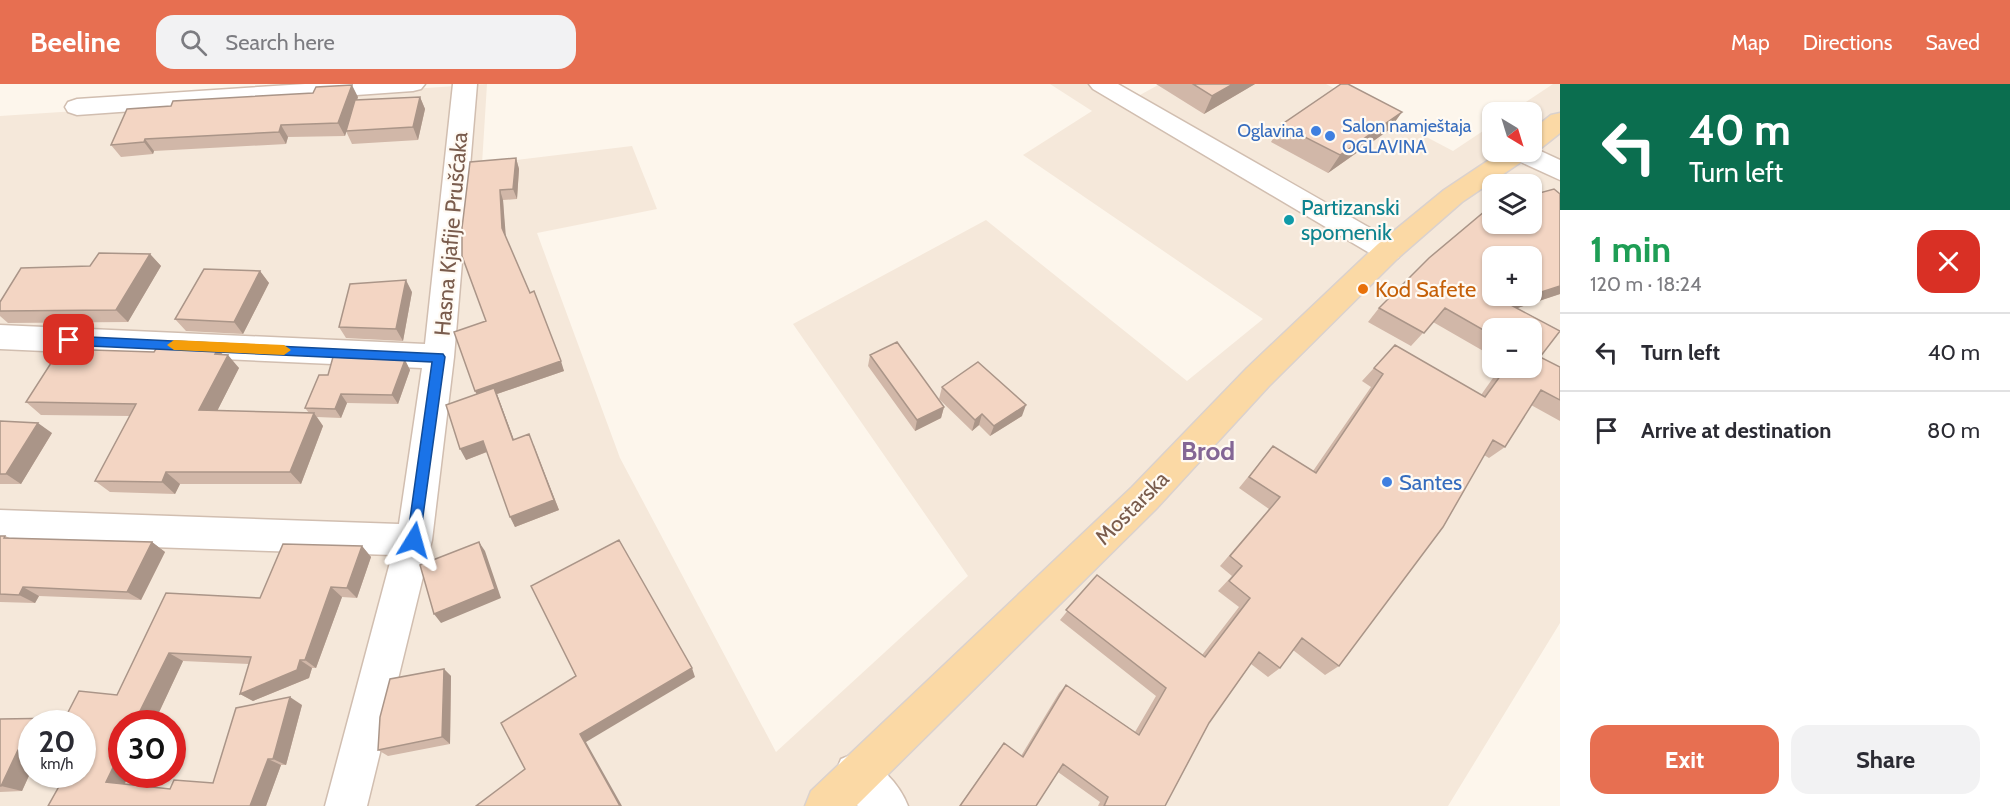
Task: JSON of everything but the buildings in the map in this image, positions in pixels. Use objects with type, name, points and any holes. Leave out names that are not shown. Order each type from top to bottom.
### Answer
[{"type":"main road","points":[[1542,134],[1560,121]]},
{"type":"main road","name":"Mostarska","points":[[826,806],[856,774],[1144,498],[1258,377],[1388,251],[1453,196],[1504,162]]},
{"type":"street","points":[[76,107],[413,84]]},
{"type":"street","name":"Hasna Kjafije Prušćaka","points":[[346,806],[414,540],[439,357],[465,84]]},
{"type":"street","points":[[1101,84],[1388,251]]},
{"type":"street","points":[[1541,162],[1560,171]]},
{"type":"street","points":[[0,337],[439,357]]},
{"type":"street","points":[[0,526],[414,540]]},
{"type":"street","points":[[856,774],[887,806]]},
{"type":"shaded area","points":[[487,84],[482,164],[632,146],[657,209],[537,233],[620,458],[776,752],[968,576],[793,324],[986,220],[1187,381],[1263,319],[1023,155],[1092,111],[1050,84],[1120,84],[1140,95],[1160,84],[1326,84],[1453,151],[1482,132],[1482,162],[1542,162],[1542,102],[1526,102],[1553,84],[1560,84],[1560,623],[1448,806],[0,806],[0,116]]},
{"type":"slow traffic","points":[[174,345],[284,350]]},
{"type":"place","name":"Oglavina","points":[[1316,131]]},
{"type":"place","name":"Salon namještaja OGLAVINA","points":[[1330,136]]},
{"type":"place","name":"Partizanski spomenik","points":[[1289,220]]},
{"type":"place","name":"Kod Safete","points":[[1363,289]]},
{"type":"place","name":"Santes","points":[[1387,482]]},
{"type":"district","name":"Brod","points":[[1208,451]]},
{"type":"route","points":[[69,340],[439,357],[414,540]]}]
